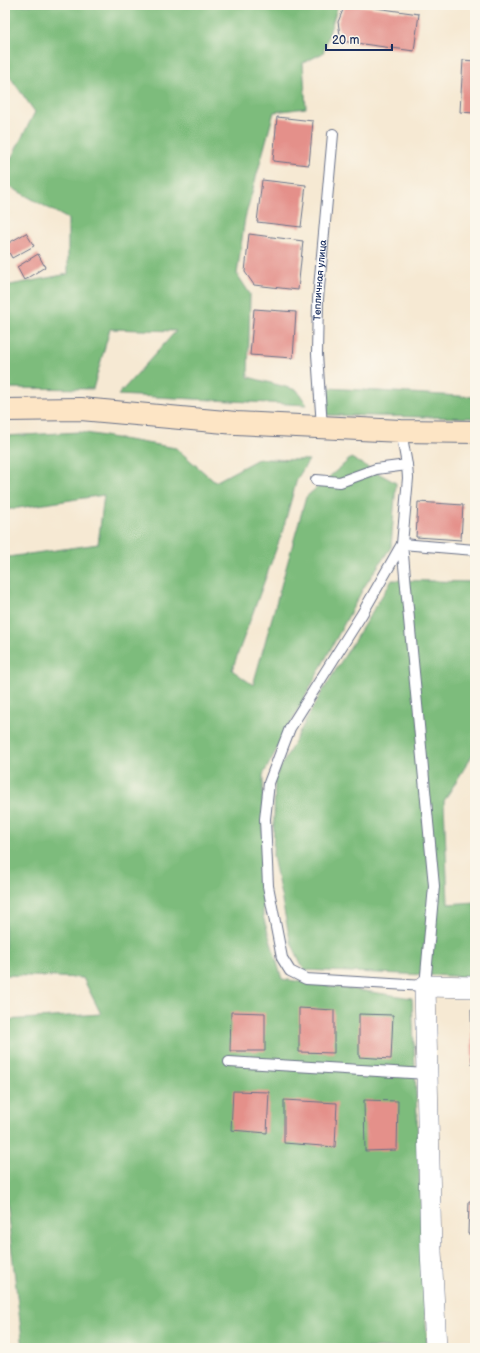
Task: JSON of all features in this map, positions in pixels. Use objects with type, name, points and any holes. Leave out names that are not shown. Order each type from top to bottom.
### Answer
[{"type":"street","points":[[5,410],[81,409],[236,423],[400,431],[475,432]]},
{"type":"street","points":[[436,1348],[431,1251],[425,986],[475,987]]},
{"type":"lane","name":"Тепличная улица","points":[[322,428],[317,354],[318,299],[333,134]]},
{"type":"lane","points":[[400,431],[408,478],[402,544],[434,886],[425,986],[306,979],[290,970],[282,958],[268,886],[265,819],[269,783],[290,728],[362,614],[402,544]]},
{"type":"lane","points":[[316,480],[340,482],[376,469],[407,465]]},
{"type":"lane","points":[[402,544],[475,550]]},
{"type":"lane","points":[[229,1062],[427,1074]]},
{"type":"green space","points":[[8,5],[338,5],[323,53],[303,63],[306,108],[274,112],[245,218],[237,274],[250,294],[248,377],[297,390],[307,405],[118,395],[176,331],[110,329],[93,389],[5,388],[5,286],[68,274],[68,219],[5,184],[5,170],[35,112],[5,70],[5,9]]},
{"type":"green space","points":[[329,388],[475,397],[475,418],[327,415]]},
{"type":"green space","points":[[80,432],[176,448],[215,482],[258,459],[309,460],[297,479],[282,533],[232,670],[253,685],[306,497],[351,458],[396,483],[391,547],[364,587],[263,775],[263,916],[282,979],[412,998],[427,1348],[23,1348],[5,1191],[5,1020],[101,1014],[83,978],[5,975],[5,609],[8,557],[98,544],[104,495],[5,510],[5,436]]},
{"type":"green space","points":[[392,580],[472,582],[475,618],[475,751],[444,801],[448,904],[475,902],[475,977],[304,970],[290,940],[273,856],[275,778],[317,700]]},
{"type":"building","points":[[345,5],[419,14],[414,51],[341,41],[338,22]]},
{"type":"building","points":[[463,60],[475,61],[475,113],[460,112]]},
{"type":"building","points":[[277,117],[313,121],[309,165],[273,161]]},
{"type":"building","points":[[262,180],[306,185],[301,227],[257,222]]},
{"type":"building","points":[[26,233],[34,246],[12,258],[5,245]]},
{"type":"building","points":[[249,234],[303,241],[298,290],[254,285],[245,272]]},
{"type":"building","points":[[38,254],[45,267],[24,280],[17,267]]},
{"type":"building","points":[[254,309],[296,312],[293,358],[250,355]]},
{"type":"building","points":[[418,502],[463,505],[461,540],[416,537]]},
{"type":"building","points":[[299,1008],[334,1010],[334,1053],[299,1052]]},
{"type":"building","points":[[475,1008],[475,1064],[472,1064],[471,1009]]},
{"type":"building","points":[[231,1012],[265,1013],[265,1051],[230,1051]]},
{"type":"building","points":[[359,1014],[393,1015],[391,1059],[359,1057]]},
{"type":"building","points":[[233,1091],[269,1092],[267,1133],[231,1130]]},
{"type":"building","points":[[284,1100],[337,1103],[335,1147],[284,1143]]},
{"type":"building","points":[[364,1100],[398,1101],[397,1150],[365,1151]]},
{"type":"building","points":[[469,1201],[475,1201],[475,1234],[468,1234]]}]
